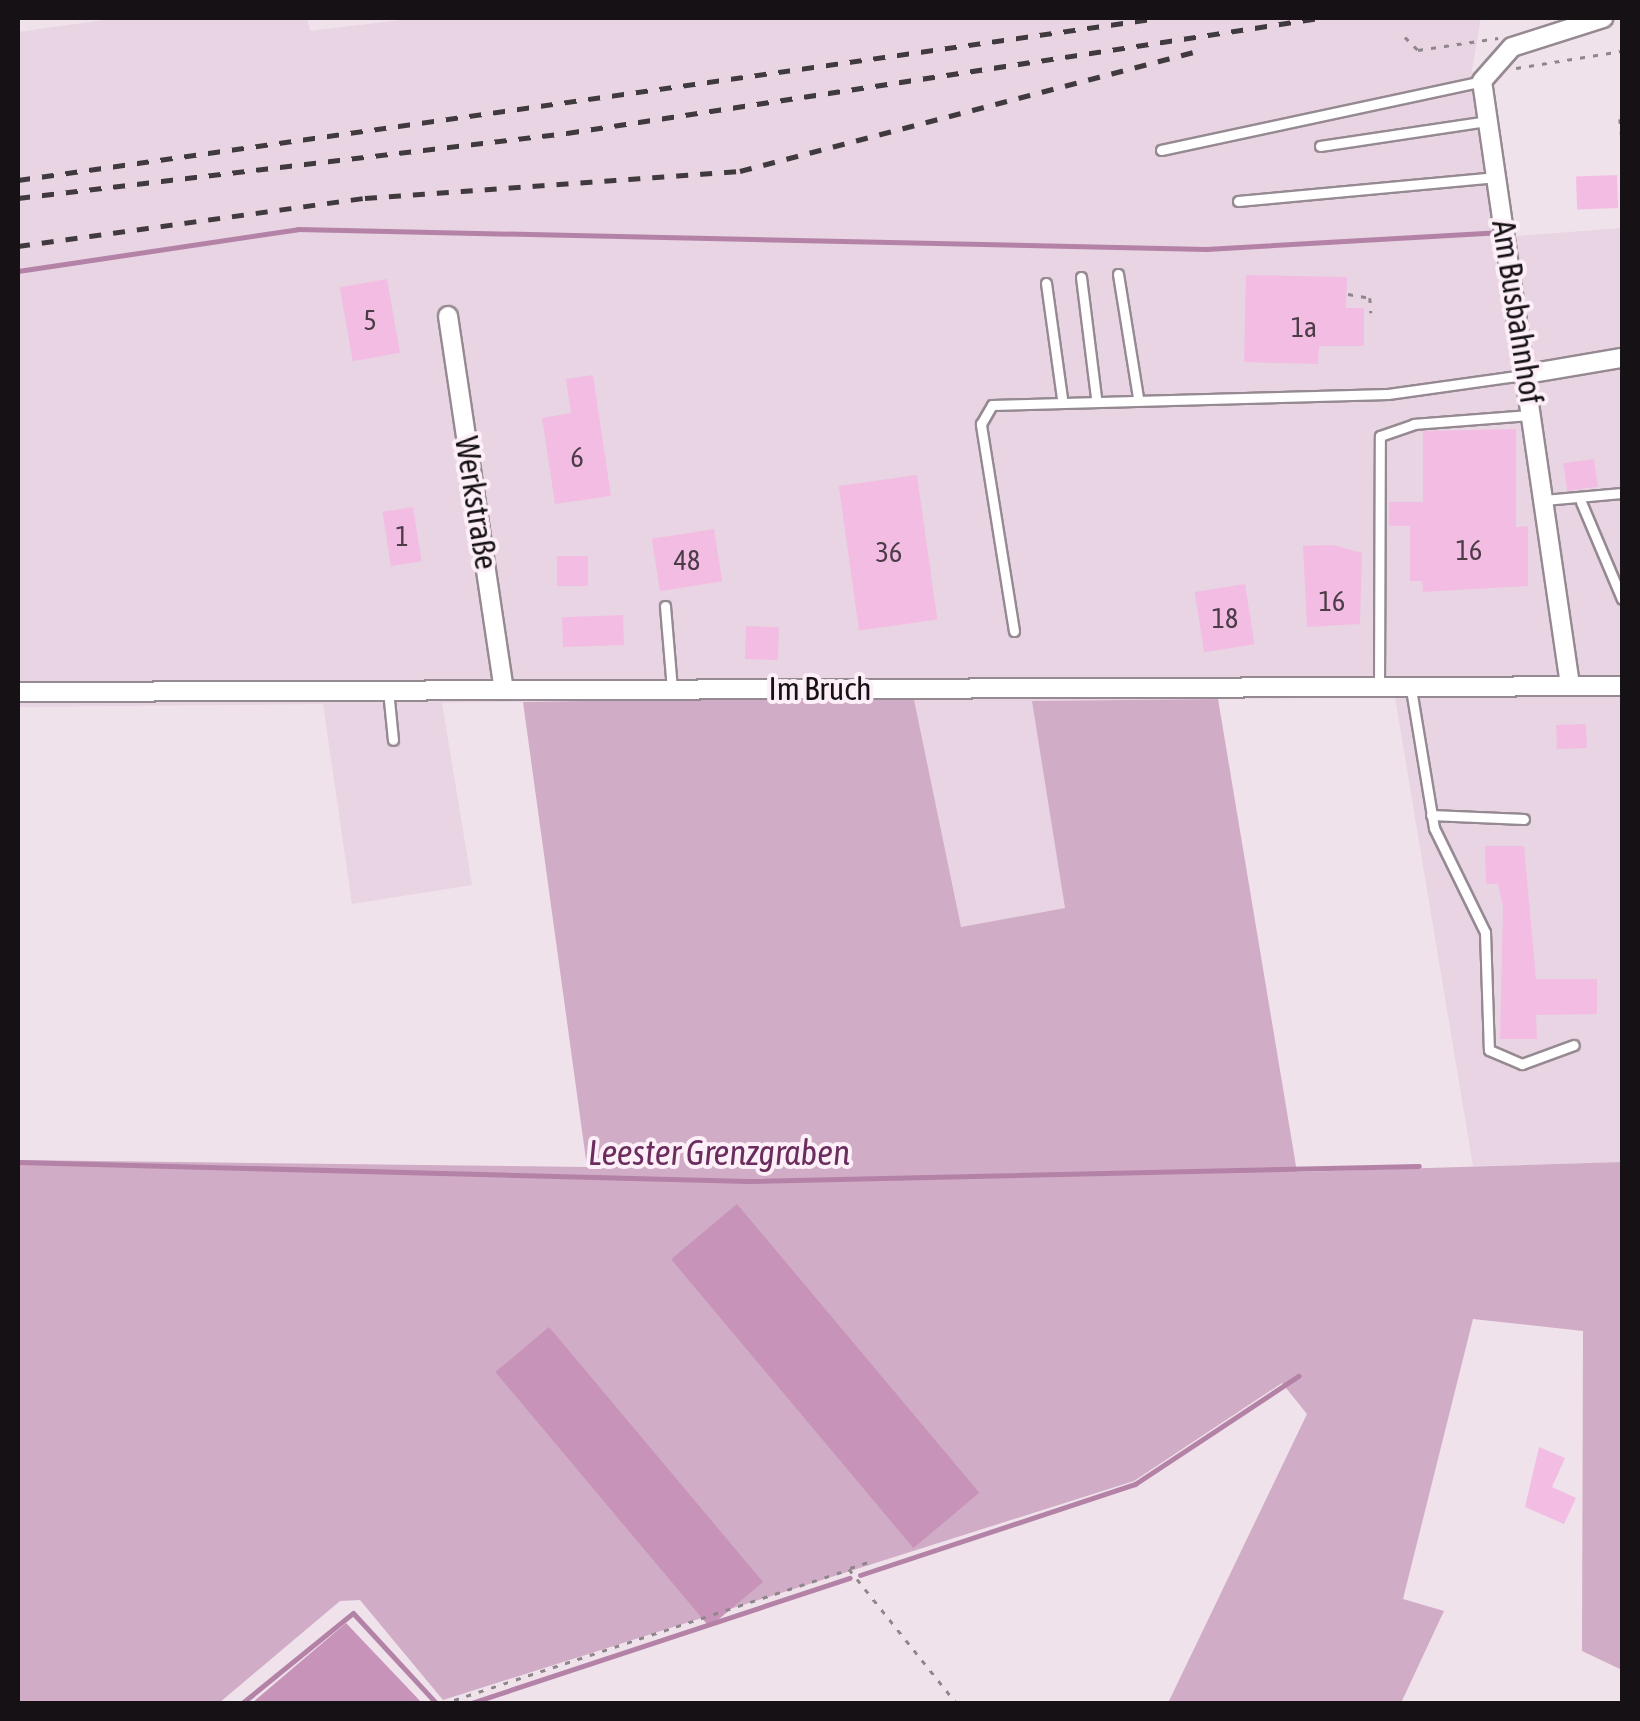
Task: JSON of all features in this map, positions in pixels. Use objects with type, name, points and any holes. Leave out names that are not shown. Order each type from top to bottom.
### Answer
[{"type":"street","points":[[1484,74],[1534,40],[1603,18]]},
{"type":"street","name":"Am Busbahnhof","points":[[1484,74],[1570,686]]},
{"type":"street","name":"Werkstraße","points":[[448,316],[504,690]]},
{"type":"street","points":[[1527,374],[1622,358]]},
{"type":"street","name":"Im Bruch","points":[[18,692],[1622,686]]},
{"type":"lane","points":[[1161,150],[1484,74]]},
{"type":"lane","points":[[1320,146],[1488,121]]},
{"type":"lane","points":[[1238,201],[1497,177]]},
{"type":"lane","points":[[1118,274],[1138,398]]},
{"type":"lane","points":[[1081,277],[1096,398]]},
{"type":"lane","points":[[1046,282],[1062,398]]},
{"type":"lane","points":[[1014,630],[981,424],[992,406],[1062,398],[1388,394],[1527,374]]},
{"type":"lane","points":[[1380,689],[1380,436],[1414,424],[1533,415]]},
{"type":"lane","points":[[1544,500],[1581,502],[1622,493]]},
{"type":"lane","points":[[1581,502],[1622,599]]},
{"type":"lane","points":[[665,606],[672,689]]},
{"type":"lane","points":[[1411,689],[1430,815],[1448,871],[1481,914],[1489,1050],[1522,1064],[1574,1045]]},
{"type":"lane","points":[[388,690],[392,740]]},
{"type":"lane","points":[[1430,815],[1524,820]]},
{"type":"path","points":[[1405,37],[1418,50],[1509,35],[1534,40]]},
{"type":"path","points":[[1484,74],[1622,50]]},
{"type":"path","points":[[1620,119],[1622,138]]},
{"type":"path","points":[[1348,294],[1370,298],[1371,313]]},
{"type":"path","points":[[454,1700],[872,1560]]},
{"type":"path","points":[[849,1569],[957,1704]]},
{"type":"shaded area","points":[[118,18],[307,18],[310,31],[417,18],[1481,18],[1472,69],[1493,238],[1622,228],[1622,1162],[1473,1166],[1395,697],[1033,701],[1065,908],[960,927],[912,695],[442,703],[472,885],[352,904],[323,704],[18,707],[18,32]]},
{"type":"shaded area","points":[[913,695],[961,927],[1065,908],[1032,701],[1218,699],[1297,1172],[1622,1162],[1622,1670],[1582,1651],[1583,1331],[1473,1319],[1403,1599],[1444,1611],[1401,1703],[1168,1703],[1307,1414],[1282,1383],[1134,1481],[443,1700],[360,1600],[340,1601],[219,1703],[18,1704],[18,1160],[587,1167],[523,702]]},
{"type":"shaded area","points":[[737,1204],[979,1493],[913,1548],[671,1259]]},
{"type":"shaded area","points":[[549,1327],[763,1582],[709,1627],[495,1372]]},
{"type":"shaded area","points":[[346,1623],[422,1703],[252,1703]]},
{"type":"building","points":[[1617,175],[1618,208],[1577,209],[1576,176]]},
{"type":"building","points":[[1246,275],[1347,277],[1346,308],[1364,308],[1364,346],[1319,346],[1318,364],[1244,362]]},
{"type":"building","points":[[387,279],[400,353],[353,361],[340,287]]},
{"type":"building","points":[[593,375],[611,496],[555,504],[542,418],[571,413],[566,379]]},
{"type":"building","points":[[1516,429],[1516,527],[1528,526],[1528,586],[1423,592],[1422,581],[1410,581],[1410,526],[1389,526],[1389,502],[1423,502],[1423,431]]},
{"type":"building","points":[[1594,459],[1598,487],[1567,491],[1563,463]]},
{"type":"building","points":[[917,475],[937,620],[859,631],[839,486]]},
{"type":"building","points":[[413,507],[422,561],[391,566],[382,512]]},
{"type":"building","points":[[714,529],[722,581],[660,591],[652,539]]},
{"type":"building","points":[[1334,545],[1362,553],[1360,624],[1307,627],[1303,546]]},
{"type":"building","points":[[557,556],[588,556],[588,586],[557,586]]},
{"type":"building","points":[[1245,584],[1255,644],[1204,652],[1195,592]]},
{"type":"building","points":[[623,615],[624,645],[563,647],[562,617]]},
{"type":"building","points":[[746,626],[779,627],[778,660],[745,659]]},
{"type":"building","points":[[1586,724],[1587,748],[1557,749],[1556,725]]},
{"type":"building","points":[[1485,846],[1524,846],[1536,979],[1597,979],[1597,1014],[1536,1015],[1537,1039],[1500,1039],[1503,906],[1498,884],[1486,884]]},
{"type":"building","points":[[1539,1447],[1565,1458],[1552,1487],[1576,1498],[1564,1524],[1525,1507]]},
{"type":"waterway","points":[[18,271],[298,229],[1206,249],[1498,232]]},
{"type":"waterway","name":"Leester Grenzgraben","points":[[18,1162],[748,1181],[1419,1166]]},
{"type":"waterway","points":[[860,1575],[1135,1484],[1298,1376]]},
{"type":"waterway","points":[[468,1704],[850,1578]]},
{"type":"waterway","points":[[241,1704],[353,1613],[437,1704]]},
{"type":"railway","points":[[18,180],[1159,18]]},
{"type":"railway","points":[[18,198],[567,133],[1319,18]]},
{"type":"railway","points":[[18,246],[365,198],[740,171],[1195,52]]}]
